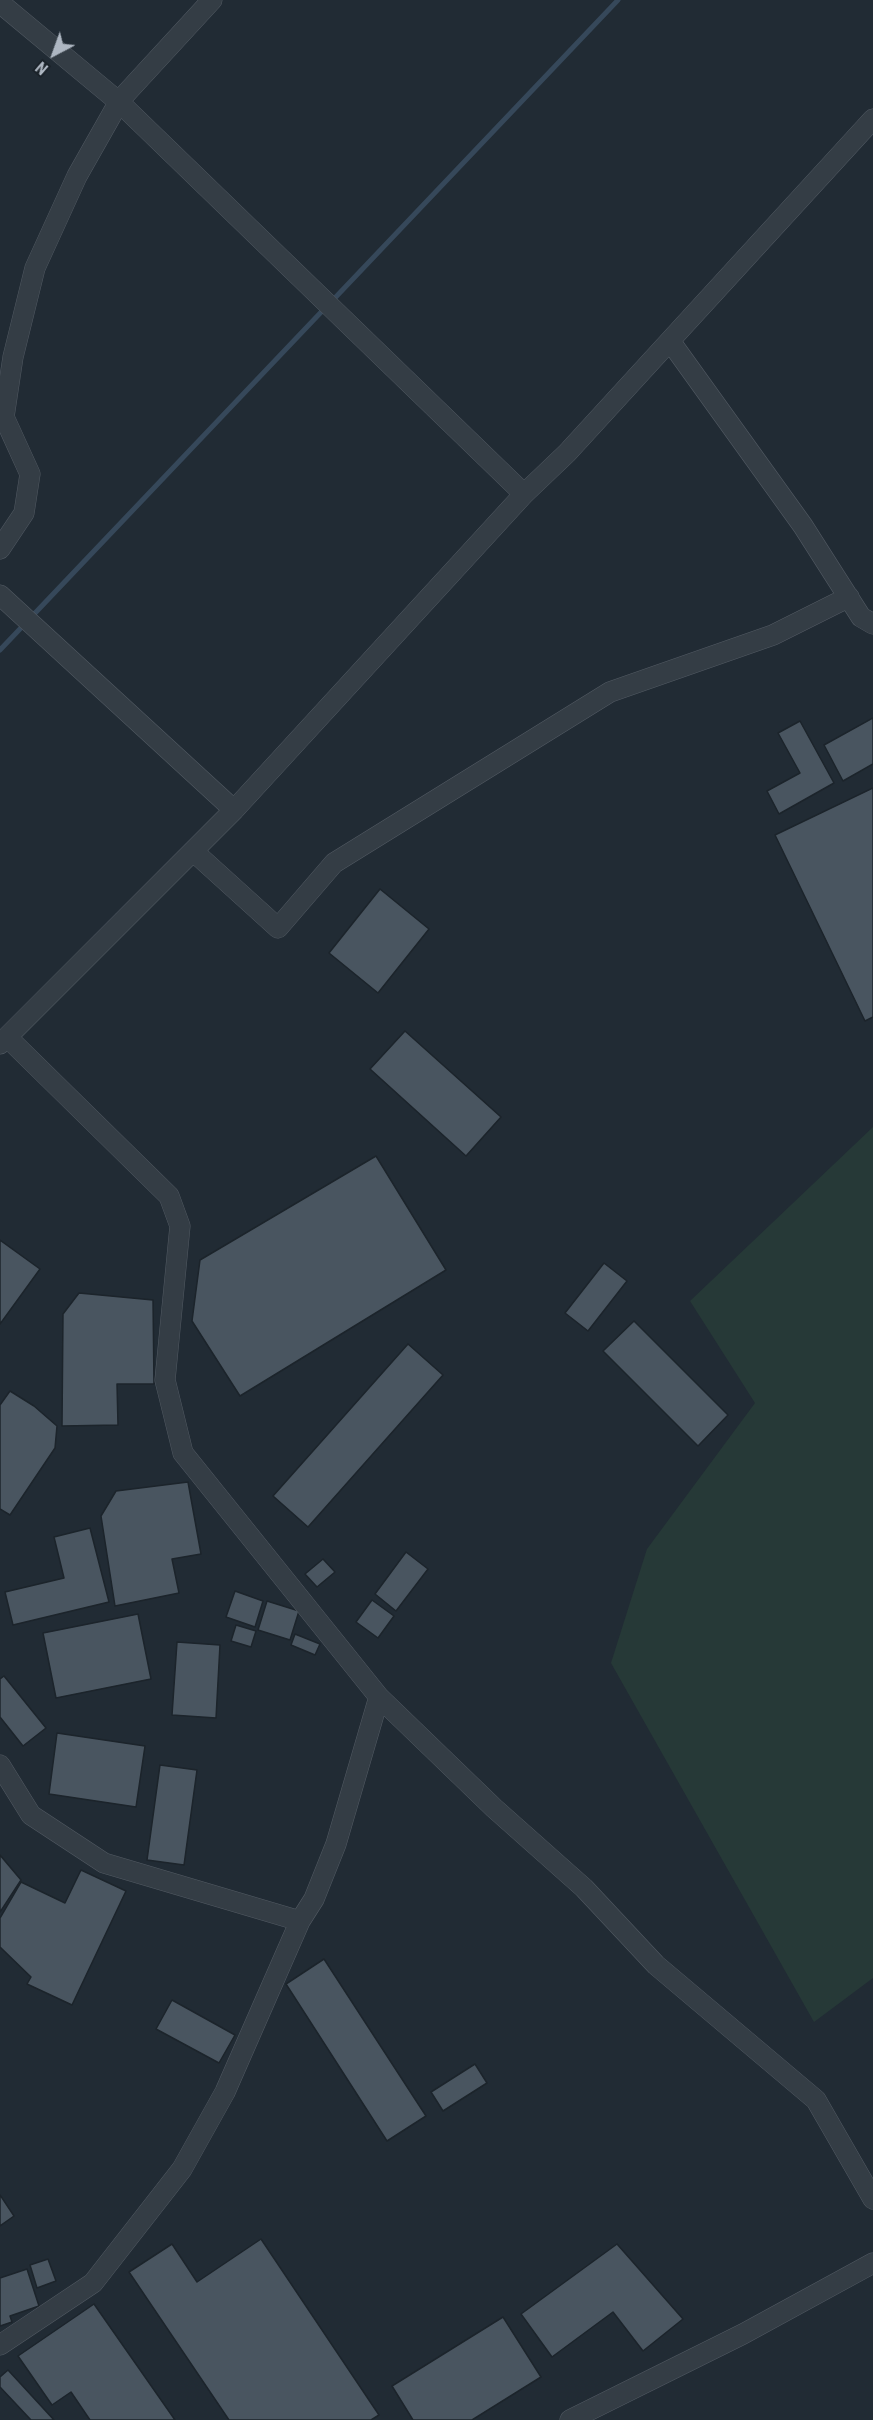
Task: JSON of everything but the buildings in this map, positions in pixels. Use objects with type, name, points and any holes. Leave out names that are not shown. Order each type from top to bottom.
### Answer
[{"type":"street","points":[[0,549],[24,513],[30,474],[2,415],[13,357],[35,268],[77,177],[119,102],[212,0]]},
{"type":"street","points":[[0,3],[119,102],[524,494]]},
{"type":"street","points":[[873,119],[567,453],[524,494],[234,810],[3,1040],[169,1196],[180,1226],[165,1380],[183,1453],[379,1697],[494,1808],[584,1888],[656,1965],[816,2100],[873,2199]]},
{"type":"street","points":[[670,341],[796,517],[861,617],[873,624]]},
{"type":"street","points":[[0,595],[234,810]]},
{"type":"street","points":[[193,851],[278,928],[334,864],[610,692],[773,635],[849,597]]},
{"type":"street","points":[[0,2345],[93,2283],[182,2169],[225,2092],[300,1921],[314,1899],[336,1844],[379,1697]]},
{"type":"street","points":[[0,1765],[31,1815],[104,1863],[300,1921]]},
{"type":"street","points":[[570,2420],[743,2334],[873,2263]]},
{"type":"green space","points":[[873,1127],[873,1978],[814,2022],[611,1663],[647,1549],[755,1403],[690,1301]]},
{"type":"waterway","points":[[332,301],[618,0]]},
{"type":"waterway","points":[[0,650],[325,308]]}]
